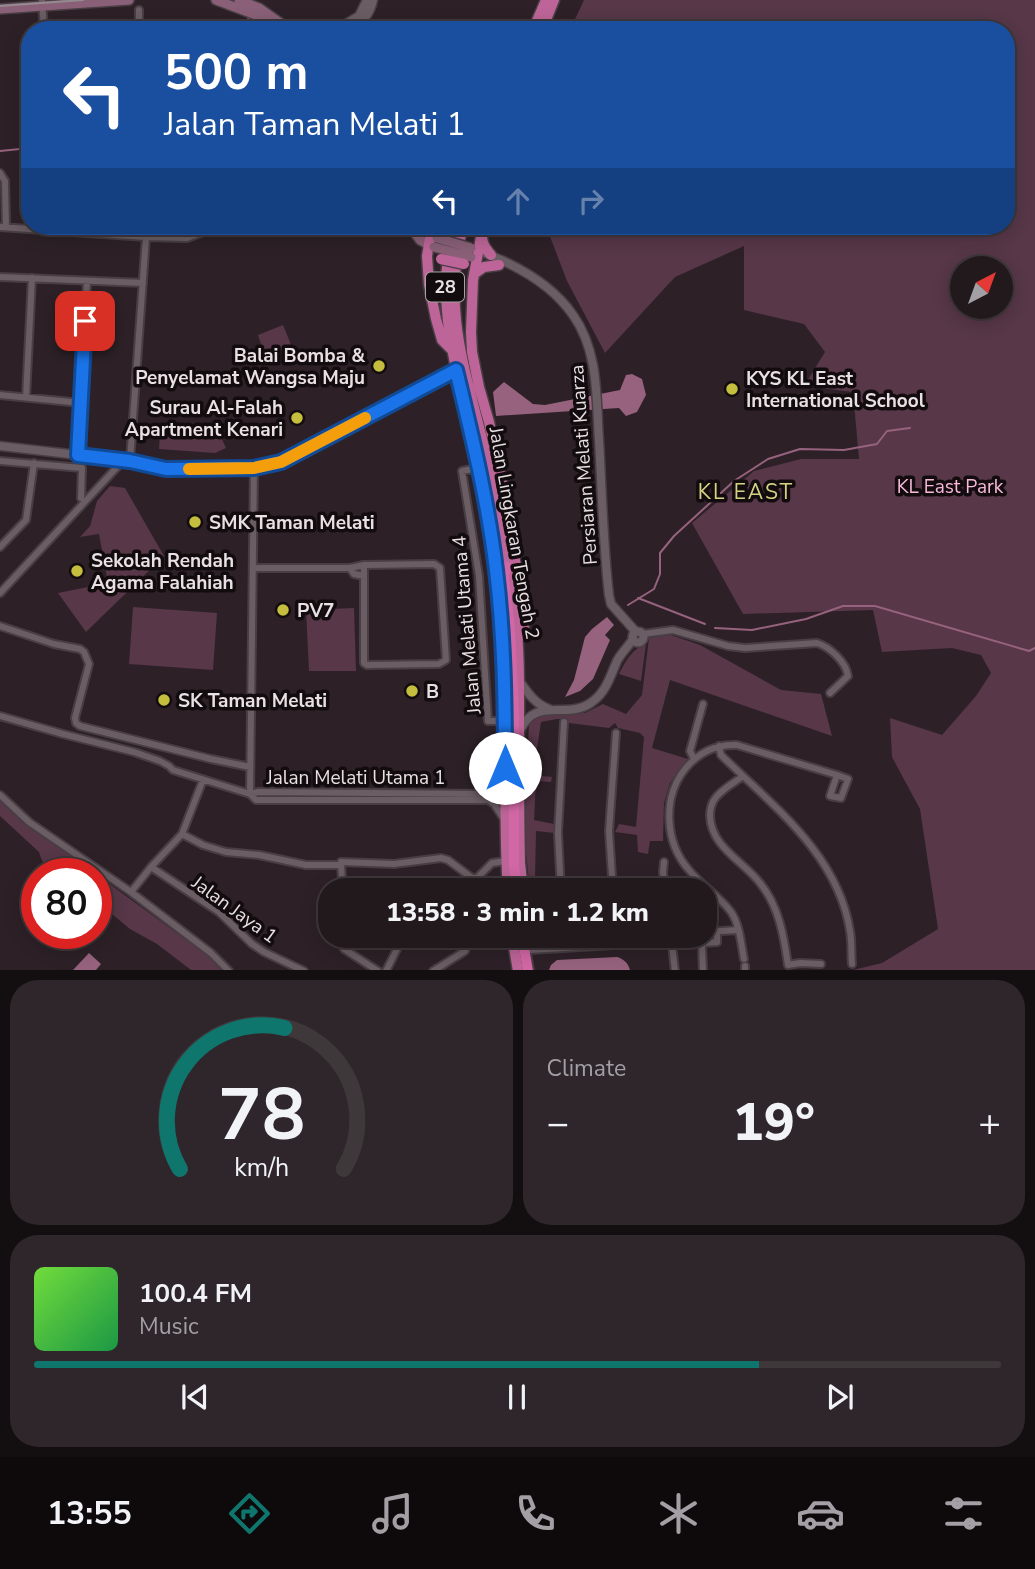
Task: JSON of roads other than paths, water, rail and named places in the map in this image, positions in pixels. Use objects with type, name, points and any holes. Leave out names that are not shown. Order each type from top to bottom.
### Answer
[{"type":"highway","points":[[539,21],[550,3]]},
{"type":"highway","points":[[545,21],[550,3]]},
{"type":"highway","name":"Jalan Lingkaran Tengah 2","points":[[452,235],[447,265],[446,313],[488,518],[509,718],[505,768],[507,878]]},
{"type":"highway","name":"Jalan Lingkaran Tengah 2","points":[[461,235],[454,276],[456,329],[494,489],[508,567],[517,641],[520,682],[522,878]]},
{"type":"highway","points":[[480,235],[468,267],[473,277],[470,310],[472,352],[508,511],[524,628],[517,641]]},
{"type":"highway","points":[[482,235],[482,241],[491,255]]},
{"type":"highway","points":[[430,244],[433,261],[472,255]]},
{"type":"highway","points":[[430,244],[429,285],[436,319],[442,340],[452,349]]},
{"type":"highway","points":[[473,277],[484,267],[499,265]]},
{"type":"highway","points":[[508,567],[504,576],[510,628],[509,718],[515,878]]},
{"type":"highway","points":[[514,948],[518,970]]},
{"type":"highway","points":[[525,948],[530,970]]},
{"type":"highway","points":[[529,950],[530,970]]},
{"type":"main road","points":[[0,9],[43,3],[129,0]]},
{"type":"main road","points":[[216,0],[255,10],[268,21]]},
{"type":"main road","points":[[239,0],[274,21]]},
{"type":"main road","points":[[430,244],[472,255]]},
{"type":"street","points":[[351,21],[359,16],[367,0]]},
{"type":"street","points":[[363,21],[372,8],[373,0]]},
{"type":"street","points":[[43,3],[44,21]]},
{"type":"street","points":[[139,10],[139,21]]},
{"type":"street","points":[[0,173],[5,181],[3,227],[21,227]]},
{"type":"street","points":[[126,235],[187,238],[196,235]]},
{"type":"street","points":[[130,461],[146,237]]},
{"type":"street","name":"Persiaran Melati Kuarza","points":[[472,255],[491,255],[523,271],[548,288],[578,322],[589,348],[596,390],[609,595],[611,604],[637,635]]},
{"type":"street","name":"Persiaran Melati Kuarza","points":[[472,255],[523,271]]},
{"type":"street","points":[[0,276],[143,284]]},
{"type":"street","points":[[26,397],[33,278]]},
{"type":"street","points":[[78,455],[86,281]]},
{"type":"street","points":[[0,446],[130,461],[166,469],[254,468],[281,462],[456,370]]},
{"type":"street","points":[[0,395],[81,403]]},
{"type":"street","points":[[0,461],[82,468],[81,498]]},
{"type":"street","points":[[0,593],[119,465],[130,461]]},
{"type":"street","points":[[0,547],[26,520],[34,463]]},
{"type":"street","points":[[0,716],[134,752],[160,761],[173,770],[250,794],[254,468]]},
{"type":"street","name":"Jalan Melati Utama 4","points":[[478,468],[462,471],[479,576],[488,721],[509,718]]},
{"type":"street","points":[[253,568],[349,568],[364,565],[434,564],[440,568],[446,660],[439,664],[363,663],[364,565]]},
{"type":"street","points":[[349,568],[354,574],[365,576]]},
{"type":"street","points":[[0,626],[84,652],[89,663],[75,718],[80,726],[250,767]]},
{"type":"street","points":[[519,732],[532,714],[577,708],[592,703],[605,689],[621,654],[637,635],[673,630],[728,646],[745,648],[817,643],[824,645],[846,667],[848,676],[830,693]]},
{"type":"street","points":[[520,682],[540,706],[551,710]]},
{"type":"street","points":[[694,759],[690,751],[703,704]]},
{"type":"street","points":[[560,878],[558,832],[564,722]]},
{"type":"street","points":[[612,878],[609,831],[616,733]]},
{"type":"street","points":[[745,965],[736,921],[730,911],[686,867],[672,841],[669,812],[680,776],[694,759],[706,751],[726,744],[837,775]]},
{"type":"street","points":[[719,746],[721,755],[813,846],[830,873],[847,916],[852,964]]},
{"type":"street","name":"Jalan Melati Utama 1","points":[[250,794],[488,794],[498,785],[505,768]]},
{"type":"street","points":[[743,776],[719,794],[713,802],[710,812],[713,834],[761,884],[771,901],[785,939],[788,965],[821,964]]},
{"type":"street","points":[[131,892],[150,867],[183,834],[203,780]]},
{"type":"street","name":"Jalan Melati Utama 1","points":[[250,794],[256,800],[488,800],[494,804],[505,821]]},
{"type":"street","points":[[0,795],[29,822],[131,892],[211,953],[228,970]]},
{"type":"street","points":[[183,834],[203,845],[226,852],[258,855],[306,865],[341,865],[341,862],[394,864],[440,858],[448,860],[472,878]]},
{"type":"street","points":[[477,878],[492,863],[506,862]]},
{"type":"street","points":[[664,862],[664,878]]},
{"type":"street","points":[[341,865],[342,878]]},
{"type":"street","name":"Jalan Jaya 1","points":[[150,867],[219,912],[252,944],[302,970]]},
{"type":"street","points":[[717,932],[738,930]]},
{"type":"street","points":[[386,970],[398,948]]},
{"type":"street","points":[[435,970],[466,948]]},
{"type":"street","points":[[529,950],[563,948]]},
{"type":"street","points":[[672,948],[675,970]]},
{"type":"street","points":[[702,948],[703,970]]},
{"type":"street","points":[[344,949],[376,970]]},
{"type":"waterway","points":[[247,21],[250,17]]},
{"type":"waterway","points":[[0,151],[21,149]]},
{"type":"waterway","points":[[628,605],[654,589],[660,574],[660,553],[674,536],[734,481],[768,459],[800,449],[844,450],[877,444],[887,431],[910,428]]},
{"type":"waterway","points":[[638,598],[705,624]]},
{"type":"waterway","points":[[715,628],[752,630],[806,619],[843,606],[875,606],[1029,651],[1035,648]]},
{"type":"tram line","points":[[0,6],[83,0]]},
{"type":"place","name":"Balai Bomba & Penyelamat Wangsa Maju","points":[[379,366]]},
{"type":"place","name":"KYS KL East International School","points":[[732,389]]},
{"type":"place","name":"Surau Al-Falah Apartment Kenari","points":[[297,418]]},
{"type":"place","name":"SMK Taman Melati","points":[[195,522]]},
{"type":"place","name":"Sekolah Rendah Agama Falahiah","points":[[77,571]]},
{"type":"place","name":"PV7","points":[[283,610]]},
{"type":"place","name":"B","points":[[412,691]]},
{"type":"place","name":"SK Taman Melati","points":[[164,700]]},
{"type":"district","name":"KL EAST","points":[[746,492]]},
{"type":"park label","name":"KL East Park","points":[[950,486]]}]
